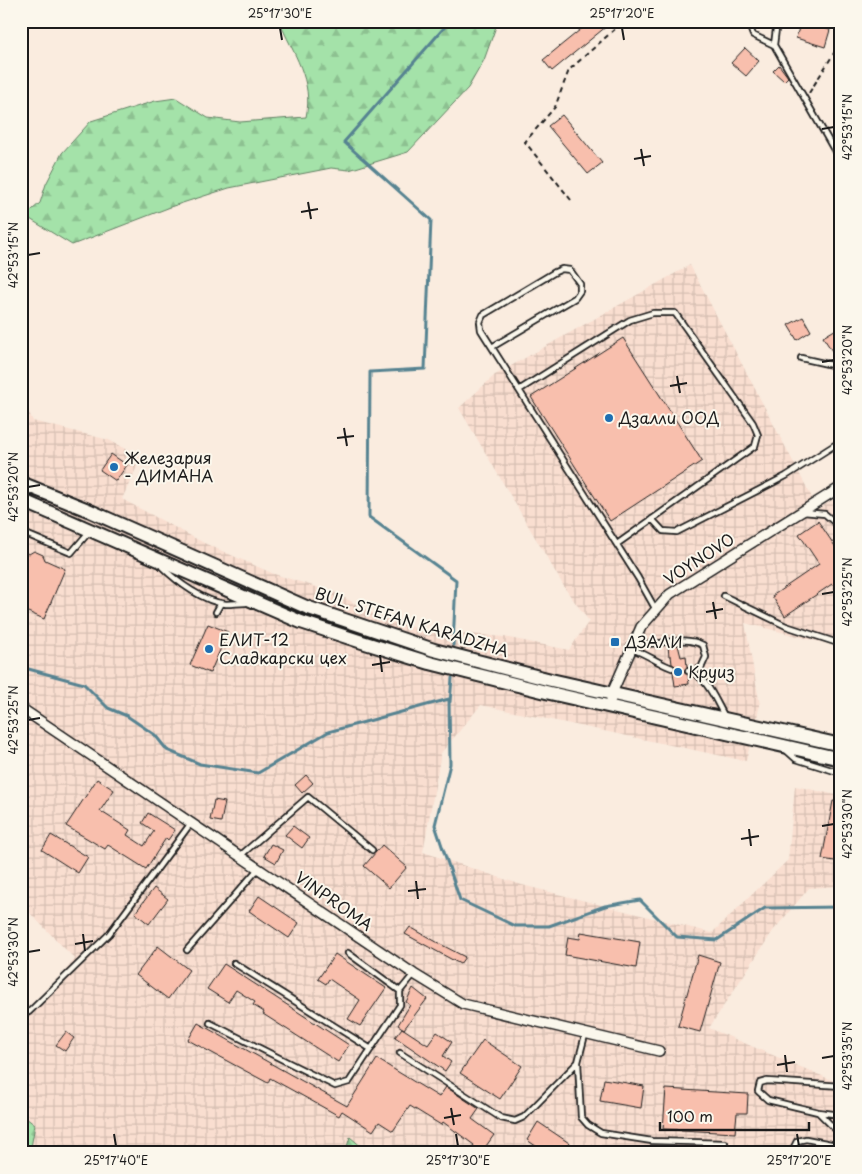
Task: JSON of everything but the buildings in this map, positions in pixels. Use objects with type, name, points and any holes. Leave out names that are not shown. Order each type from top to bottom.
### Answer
[{"type":"main road","name":"BUL. STEFAN KARADZHA","points":[[21,483],[315,610],[434,650],[841,745]]},
{"type":"main road","name":"BUL. STEFAN KARADZHA","points":[[21,500],[301,622],[430,663],[611,707],[841,759]]},
{"type":"street","name":"VOYNOVO","points":[[611,707],[612,693],[641,627],[670,594],[841,487]]},
{"type":"street","name":"VINPROMA","points":[[21,708],[241,855],[414,974],[463,1004],[585,1035],[659,1051]]},
{"type":"lane","points":[[751,21],[749,25],[753,35],[774,45],[841,162]]},
{"type":"lane","points":[[774,45],[777,21]]},
{"type":"lane","points":[[492,347],[575,298],[580,292],[580,284],[570,270],[562,269],[555,272],[483,315],[481,330],[617,544],[656,610]]},
{"type":"lane","points":[[519,390],[630,320],[653,313],[675,313],[753,422],[758,434],[756,446],[617,544]]},
{"type":"lane","points":[[802,358],[841,367]]},
{"type":"lane","points":[[652,519],[663,531],[677,532],[786,476],[841,441]]},
{"type":"lane","points":[[21,478],[46,494]]},
{"type":"lane","points":[[802,512],[825,514],[841,528]]},
{"type":"lane","points":[[21,532],[71,553],[92,530]]},
{"type":"lane","points":[[153,557],[170,575],[201,595],[221,603],[261,604]]},
{"type":"lane","points":[[724,596],[786,626],[841,644]]},
{"type":"lane","points":[[216,612],[221,603]]},
{"type":"lane","points":[[633,645],[678,639],[694,640],[703,645],[706,657],[701,668],[690,671],[706,684],[726,718]]},
{"type":"lane","points":[[633,645],[662,664],[672,668]]},
{"type":"lane","points":[[780,745],[796,759],[841,773]]},
{"type":"lane","points":[[241,855],[308,797],[372,850]]},
{"type":"lane","points":[[29,1012],[109,934],[192,822]]},
{"type":"lane","points":[[187,950],[259,868]]},
{"type":"lane","points":[[348,952],[400,991]]},
{"type":"lane","points":[[234,963],[370,1049]]},
{"type":"lane","points":[[210,1023],[336,1086],[349,1082],[400,1005],[400,991],[414,974]]},
{"type":"lane","points":[[585,1035],[578,1062],[581,1116],[594,1130],[652,1141],[725,1142]]},
{"type":"lane","points":[[400,1053],[501,1118],[515,1121],[524,1117],[578,1062]]},
{"type":"lane","points":[[841,1086],[767,1081],[760,1083],[758,1091],[768,1100],[818,1112],[841,1115]]},
{"type":"lane","points":[[818,1112],[841,1135]]},
{"type":"lane","points":[[791,1153],[797,1142],[806,1139],[841,1146]]},
{"type":"path","points":[[571,200],[524,142],[555,108],[569,70],[624,21]]},
{"type":"path","points":[[806,100],[841,42]]},
{"type":"shaded area","points":[[690,265],[818,509],[841,495],[841,647],[745,623],[760,705],[746,761],[481,705],[441,753],[423,852],[522,885],[712,933],[788,860],[795,786],[841,796],[841,886],[809,888],[773,931],[709,1028],[841,1084],[841,1153],[369,1153],[350,1137],[345,1153],[30,1153],[35,1125],[21,1114],[21,1025],[75,959],[21,904],[21,396],[33,421],[109,440],[141,458],[122,499],[204,543],[274,574],[336,593],[372,613],[421,630],[504,637],[569,650],[589,621],[566,590],[459,408],[495,375]]},
{"type":"green space","points":[[279,21],[498,21],[484,60],[468,88],[408,152],[349,170],[331,168],[229,188],[173,206],[72,245],[25,216],[40,203],[46,184],[62,153],[91,121],[155,101],[176,98],[208,118],[240,122],[306,117],[308,104],[305,79]]},
{"type":"green space","points":[[21,1114],[35,1125],[30,1153],[21,1153]]},
{"type":"green space","points":[[350,1137],[369,1153],[345,1153]]},
{"type":"waterway","points":[[450,21],[344,142],[431,220],[425,369],[370,372],[369,517],[456,580],[453,645]]},
{"type":"waterway","points":[[21,667],[84,684],[108,708],[127,716],[155,735],[167,750],[200,764],[258,773],[328,732],[449,699],[450,764],[435,825],[460,900],[515,926],[549,926],[605,906],[640,900],[677,937],[717,940],[765,908],[841,907]]},
{"type":"waterway","points":[[450,702],[452,678]]},
{"type":"place","name":"Дзалли ООД","points":[[609,418]]},
{"type":"place","name":"Железария - ДИМАНА","points":[[114,467]]},
{"type":"place","name":"ДЗАЛИ","points":[[615,642]]},
{"type":"place","name":"ЕЛИТ-12 Сладкарски цех","points":[[209,649]]},
{"type":"place","name":"Круиз","points":[[678,672]]}]
